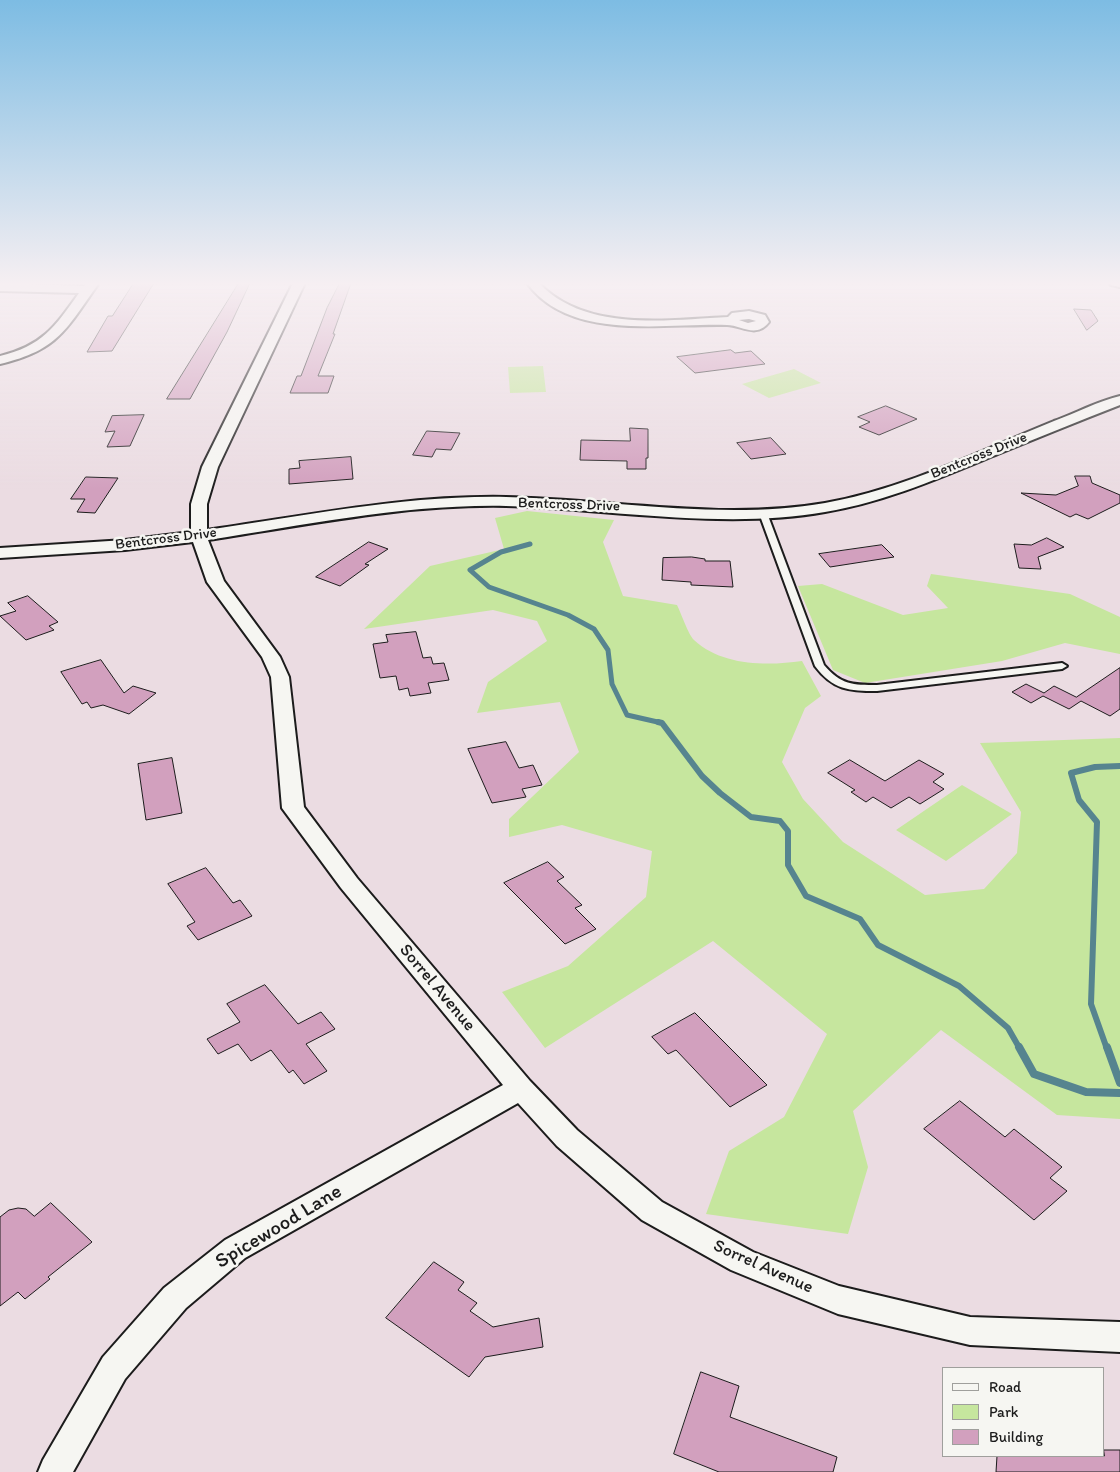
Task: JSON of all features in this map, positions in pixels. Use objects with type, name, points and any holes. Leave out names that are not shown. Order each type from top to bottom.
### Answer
[{"type":"street","points":[[0,360],[28,352]]},
{"type":"street","name":"Sorrel Avenue","points":[[266,352],[210,467],[199,504],[199,537],[216,582],[271,657],[280,677],[293,808],[349,882],[521,1088],[567,1138],[652,1210],[742,1262],[838,1300],[970,1331],[1120,1337]]},
{"type":"street","name":"Bentcross Drive","points":[[0,553],[121,546],[199,537],[360,511],[462,502],[566,503],[708,512],[763,513],[803,511],[840,505],[876,496],[926,478],[1120,400]]},
{"type":"street","name":"Spicewood Lane","points":[[55,1472],[114,1368],[175,1298],[235,1249],[521,1088]]},
{"type":"lane","points":[[763,513],[820,666],[828,678],[839,685],[850,688],[877,688],[1062,666]]},
{"type":"green space","points":[[543,366],[546,392],[510,393],[508,367]]},
{"type":"green space","points":[[794,369],[821,383],[769,398],[742,384]]},
{"type":"green space","points":[[527,511],[614,520],[603,542],[623,596],[677,605],[692,637],[705,649],[718,655],[745,662],[788,663],[802,661],[821,696],[805,708],[782,762],[803,799],[843,842],[925,895],[984,889],[1017,853],[1021,812],[980,743],[1120,738],[1120,1119],[1057,1115],[941,1030],[853,1111],[868,1167],[848,1234],[706,1214],[729,1151],[784,1117],[827,1034],[713,941],[545,1048],[502,992],[568,966],[646,897],[652,851],[562,825],[509,837],[509,819],[579,752],[560,702],[477,713],[488,682],[547,641],[537,621],[493,610],[364,629],[430,566],[504,549],[495,518]]},
{"type":"green space","points":[[931,574],[1070,594],[1120,617],[1120,654],[1065,643],[1002,661],[865,683],[833,670],[798,586],[822,584],[903,615],[948,608],[927,586]]},
{"type":"green space","points":[[962,785],[1012,814],[946,861],[896,830]]},
{"type":"building","points":[[196,352],[216,352],[190,399],[167,399]]},
{"type":"building","points":[[310,352],[328,352],[318,376],[334,376],[328,393],[290,393],[297,376],[301,376]]},
{"type":"building","points":[[718,352],[752,352],[765,364],[695,373],[677,357]]},
{"type":"building","points":[[886,406],[917,419],[879,435],[859,427],[870,422],[858,417]]},
{"type":"building","points":[[144,415],[130,446],[107,447],[115,431],[105,432],[112,416]]},
{"type":"building","points":[[630,428],[648,429],[646,469],[627,469],[627,461],[580,460],[581,440],[630,441]]},
{"type":"building","points":[[427,431],[460,433],[451,450],[436,449],[432,457],[413,455]]},
{"type":"building","points":[[771,438],[786,454],[751,459],[737,443]]},
{"type":"building","points":[[351,457],[353,479],[289,484],[289,469],[300,468],[299,461]]},
{"type":"building","points":[[1075,476],[1090,476],[1092,483],[1120,495],[1120,503],[1088,519],[1076,514],[1070,517],[1021,493],[1056,495],[1078,486]]},
{"type":"building","points":[[86,477],[118,478],[95,513],[77,512],[85,499],[71,499]]},
{"type":"building","points":[[1047,538],[1064,547],[1038,557],[1041,569],[1019,568],[1014,544],[1031,545]]},
{"type":"building","points":[[369,542],[388,549],[365,564],[369,565],[340,586],[316,577]]},
{"type":"building","points":[[882,545],[894,557],[830,567],[819,554]]},
{"type":"building","points":[[692,557],[705,559],[705,561],[730,561],[733,587],[691,585],[691,582],[662,580],[663,558]]},
{"type":"building","points":[[28,596],[58,622],[49,626],[54,630],[26,640],[0,616],[16,611],[8,603]]},
{"type":"building","points":[[416,632],[423,658],[431,657],[433,664],[444,663],[449,680],[428,683],[431,693],[410,696],[408,688],[399,690],[396,676],[380,678],[373,644],[388,642],[386,635]]},
{"type":"building","points":[[101,660],[124,693],[133,686],[156,693],[129,714],[103,705],[91,708],[87,702],[82,704],[61,672]]},
{"type":"building","points":[[1120,668],[1120,709],[1110,716],[1081,701],[1069,709],[1043,696],[1031,703],[1012,692],[1026,684],[1044,693],[1054,686],[1076,697]]},
{"type":"building","points":[[506,742],[519,768],[533,765],[542,785],[522,789],[526,797],[492,803],[468,749]]},
{"type":"building","points":[[172,758],[182,813],[146,820],[138,764]]},
{"type":"building","points":[[850,760],[885,781],[919,760],[944,774],[933,782],[944,789],[920,804],[909,797],[891,808],[873,797],[866,802],[851,792],[855,790],[828,773]]},
{"type":"building","points":[[548,862],[564,877],[557,881],[582,905],[575,908],[596,929],[565,944],[504,883]]},
{"type":"building","points":[[206,868],[233,903],[240,900],[252,916],[198,940],[187,926],[195,922],[168,884]]},
{"type":"building","points":[[265,985],[298,1024],[321,1012],[335,1029],[306,1044],[327,1071],[304,1084],[293,1070],[289,1073],[271,1050],[251,1061],[238,1044],[218,1054],[207,1039],[240,1022],[227,1004]]},
{"type":"building","points":[[695,1013],[767,1085],[730,1107],[676,1050],[668,1054],[652,1037]]},
{"type":"building","points":[[960,1101],[1005,1137],[1014,1129],[1062,1167],[1050,1178],[1067,1191],[1034,1220],[924,1129]]},
{"type":"building","points":[[51,1203],[92,1242],[48,1277],[50,1279],[25,1299],[18,1292],[0,1306],[0,1217],[9,1210],[18,1208],[26,1209],[34,1216]]},
{"type":"building","points":[[434,1262],[464,1282],[458,1290],[477,1303],[470,1311],[493,1327],[539,1318],[543,1347],[485,1357],[469,1377],[386,1318]]},
{"type":"building","points":[[701,1372],[739,1386],[730,1417],[837,1457],[833,1472],[719,1472],[674,1454]]},
{"type":"building","points":[[1105,1450],[1120,1450],[1120,1472],[996,1472],[997,1457],[1105,1457]]},
{"type":"waterway","points":[[530,544],[501,552],[470,570],[489,587],[568,615],[594,629],[608,650],[612,684],[627,715],[662,723]]},
{"type":"waterway","points":[[658,722],[662,723]]},
{"type":"waterway","points":[[662,723],[702,776],[720,793],[751,817],[780,821],[788,831],[788,865],[806,896],[860,919],[878,945],[959,986],[1008,1028],[1020,1049]]},
{"type":"waterway","points":[[1107,1049],[1091,1004],[1097,822],[1079,800],[1071,773],[1095,767],[1120,766]]},
{"type":"waterway","points":[[1019,1047],[1034,1074],[1086,1092],[1120,1093]]},
{"type":"waterway","points":[[1107,1047],[1120,1083]]}]
